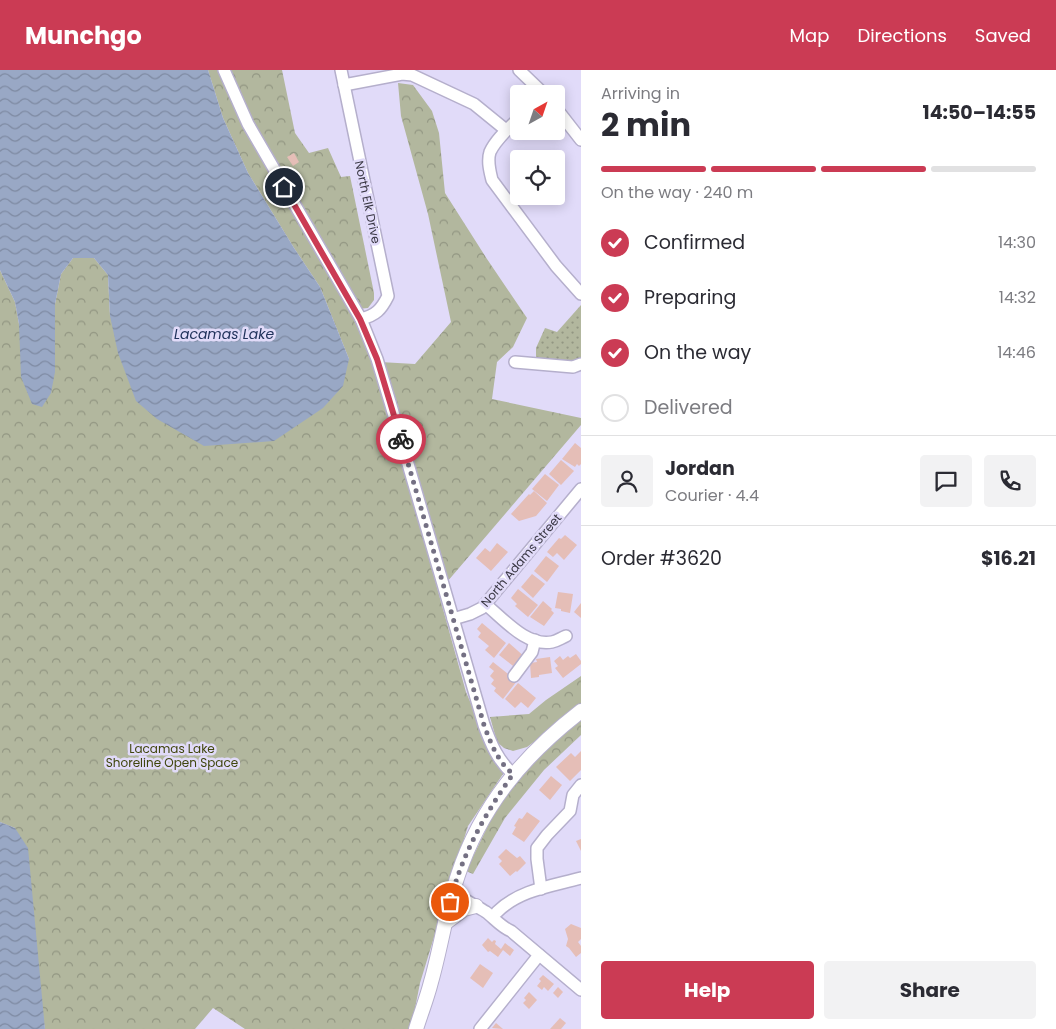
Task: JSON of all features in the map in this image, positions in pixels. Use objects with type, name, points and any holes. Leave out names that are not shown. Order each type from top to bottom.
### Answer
[{"type":"main road","points":[[416,1029],[431,982],[460,868],[476,832],[513,774],[538,747],[581,711]]},
{"type":"main road","points":[[445,923],[464,909],[476,906]]},
{"type":"street","points":[[224,70],[248,124],[360,319],[377,359],[487,734],[504,766],[513,774]]},
{"type":"street","name":"North Elk Drive","points":[[341,70],[388,296],[382,307],[372,316],[360,319]]},
{"type":"street","points":[[519,70],[534,85]]},
{"type":"street","points":[[344,85],[402,74],[412,75],[474,104],[506,130]]},
{"type":"street","points":[[565,120],[581,140]]},
{"type":"street","points":[[510,126],[490,153],[489,165],[492,180],[556,266],[581,294]]},
{"type":"street","points":[[515,362],[573,367],[581,364]]},
{"type":"street","name":"North Adams Street","points":[[453,619],[474,612],[485,604],[581,488]]},
{"type":"street","points":[[485,604],[523,635],[535,640],[549,642],[566,636]]},
{"type":"street","points":[[514,676],[532,652],[535,640]]},
{"type":"street","points":[[541,889],[537,848],[570,811],[573,795],[581,785]]},
{"type":"street","points":[[497,912],[515,898],[581,878]]},
{"type":"street","points":[[453,891],[461,899],[476,906],[511,931],[581,990]]},
{"type":"street","points":[[453,891],[464,892],[497,912],[511,931]]},
{"type":"street","points":[[480,1029],[539,955]]},
{"type":"green space","name":"Lacamas Lake Shoreline Open Space","points":[[208,70],[220,70],[244,128],[336,283],[363,338],[394,422],[397,443],[466,692],[495,760],[503,774],[468,826],[420,983],[411,1029],[245,1029],[213,1008],[195,1029],[45,1029],[15,828],[0,822],[0,270],[15,302],[19,324],[54,337],[55,304],[61,274],[73,258],[94,258],[108,275],[110,316],[349,359],[320,287],[248,173],[223,118]]},
{"type":"green space","points":[[229,70],[282,70],[295,133],[309,153],[328,148],[341,177],[350,176],[374,293],[374,300],[368,308],[358,309],[273,163]]},
{"type":"green space","points":[[398,83],[413,85],[432,111],[439,133],[445,193],[527,318],[513,347],[497,362],[492,399],[581,418],[581,425],[447,582],[380,362],[415,364],[451,322],[428,214],[401,116]]},
{"type":"green space","points":[[581,305],[581,358],[574,365],[541,361],[536,357],[536,348],[545,328],[557,332]]},
{"type":"green space","points":[[581,676],[581,707],[527,747],[513,751],[504,748],[497,742],[490,717],[529,714]]},
{"type":"green space","points":[[581,716],[581,735],[544,770],[505,818],[473,874],[466,871],[499,803],[521,775]]},
{"type":"water","name":"Lacamas Lake","points":[[0,70],[208,70],[223,118],[248,173],[320,287],[349,359],[343,386],[323,408],[274,441],[204,446],[157,419],[136,401],[118,353],[110,316],[108,275],[94,258],[73,258],[61,274],[55,304],[55,372],[51,393],[42,407],[32,404],[21,377],[19,324],[15,302],[0,270]]},
{"type":"water","points":[[0,822],[15,828],[28,848],[45,1029],[0,1029]]},
{"type":"building","points":[[294,153],[299,162],[293,166],[287,157]]},
{"type":"building","points":[[575,443],[581,448],[581,464],[579,466],[577,464],[575,467],[562,459]]},
{"type":"building","points":[[561,460],[574,471],[561,485],[549,474]]},
{"type":"building","points":[[545,474],[559,485],[547,501],[532,489]]},
{"type":"building","points":[[534,491],[547,503],[536,516],[519,521],[511,514]]},
{"type":"building","points":[[565,535],[577,545],[564,560],[557,553],[553,557],[547,552],[559,538],[561,539]]},
{"type":"building","points":[[497,543],[508,552],[491,571],[476,558],[485,548],[490,552]]},
{"type":"building","points":[[546,556],[559,566],[547,582],[534,571]]},
{"type":"building","points":[[532,574],[545,584],[533,598],[521,587]]},
{"type":"building","points":[[518,589],[538,605],[528,617],[515,606],[517,604],[511,598]]},
{"type":"building","points":[[558,592],[573,594],[570,613],[555,608]]},
{"type":"building","points":[[543,601],[554,613],[544,626],[530,617]]},
{"type":"building","points":[[581,603],[581,618],[574,612]]},
{"type":"building","points":[[482,623],[506,643],[494,658],[485,650],[489,646],[478,637],[481,633],[477,629]]},
{"type":"building","points":[[509,643],[526,658],[517,669],[499,655]]},
{"type":"building","points":[[576,654],[581,664],[563,678],[555,668],[558,666],[554,661],[560,656],[563,660],[568,656],[570,658]]},
{"type":"building","points":[[550,657],[552,673],[531,678],[530,663],[537,662],[536,659]]},
{"type":"building","points":[[493,662],[517,681],[503,699],[494,691],[496,688],[491,684],[494,680],[490,676],[494,671],[489,667]]},
{"type":"building","points":[[518,683],[536,698],[528,708],[521,702],[515,708],[505,699]]},
{"type":"building","points":[[581,751],[581,770],[570,781],[556,767],[571,753],[575,757]]},
{"type":"building","points":[[551,776],[562,785],[550,800],[539,790]]},
{"type":"building","points":[[527,812],[540,821],[524,842],[512,834],[519,818],[522,819]]},
{"type":"building","points":[[581,839],[581,851],[576,841]]},
{"type":"building","points":[[506,849],[517,858],[520,856],[526,863],[510,876],[499,864],[502,861],[498,857]]},
{"type":"building","points":[[571,924],[581,928],[581,939],[578,942],[581,946],[581,953],[576,957],[566,946],[568,939],[565,929]]},
{"type":"building","points":[[488,938],[492,942],[496,941],[495,944],[501,949],[505,943],[514,950],[510,956],[503,950],[498,957],[490,951],[488,952],[482,945]]},
{"type":"building","points":[[480,964],[493,973],[483,988],[470,978]]},
{"type":"building","points":[[543,975],[554,984],[548,991],[544,987],[542,990],[537,986],[541,981],[539,979]]},
{"type":"building","points":[[558,987],[563,992],[558,998],[553,993]]},
{"type":"building","points":[[529,992],[537,1000],[529,1009],[523,1003],[526,1000],[524,998]]},
{"type":"building","points":[[560,1018],[566,1023],[561,1029],[550,1029]]},
{"type":"building","points":[[496,1023],[503,1029],[492,1028]]},
{"type":"way so far","points":[[401,439],[484,725],[491,744],[504,766],[513,774],[497,796],[476,832],[458,874],[450,902]]},
{"type":"route","points":[[284,187],[369,337],[401,439]]}]
